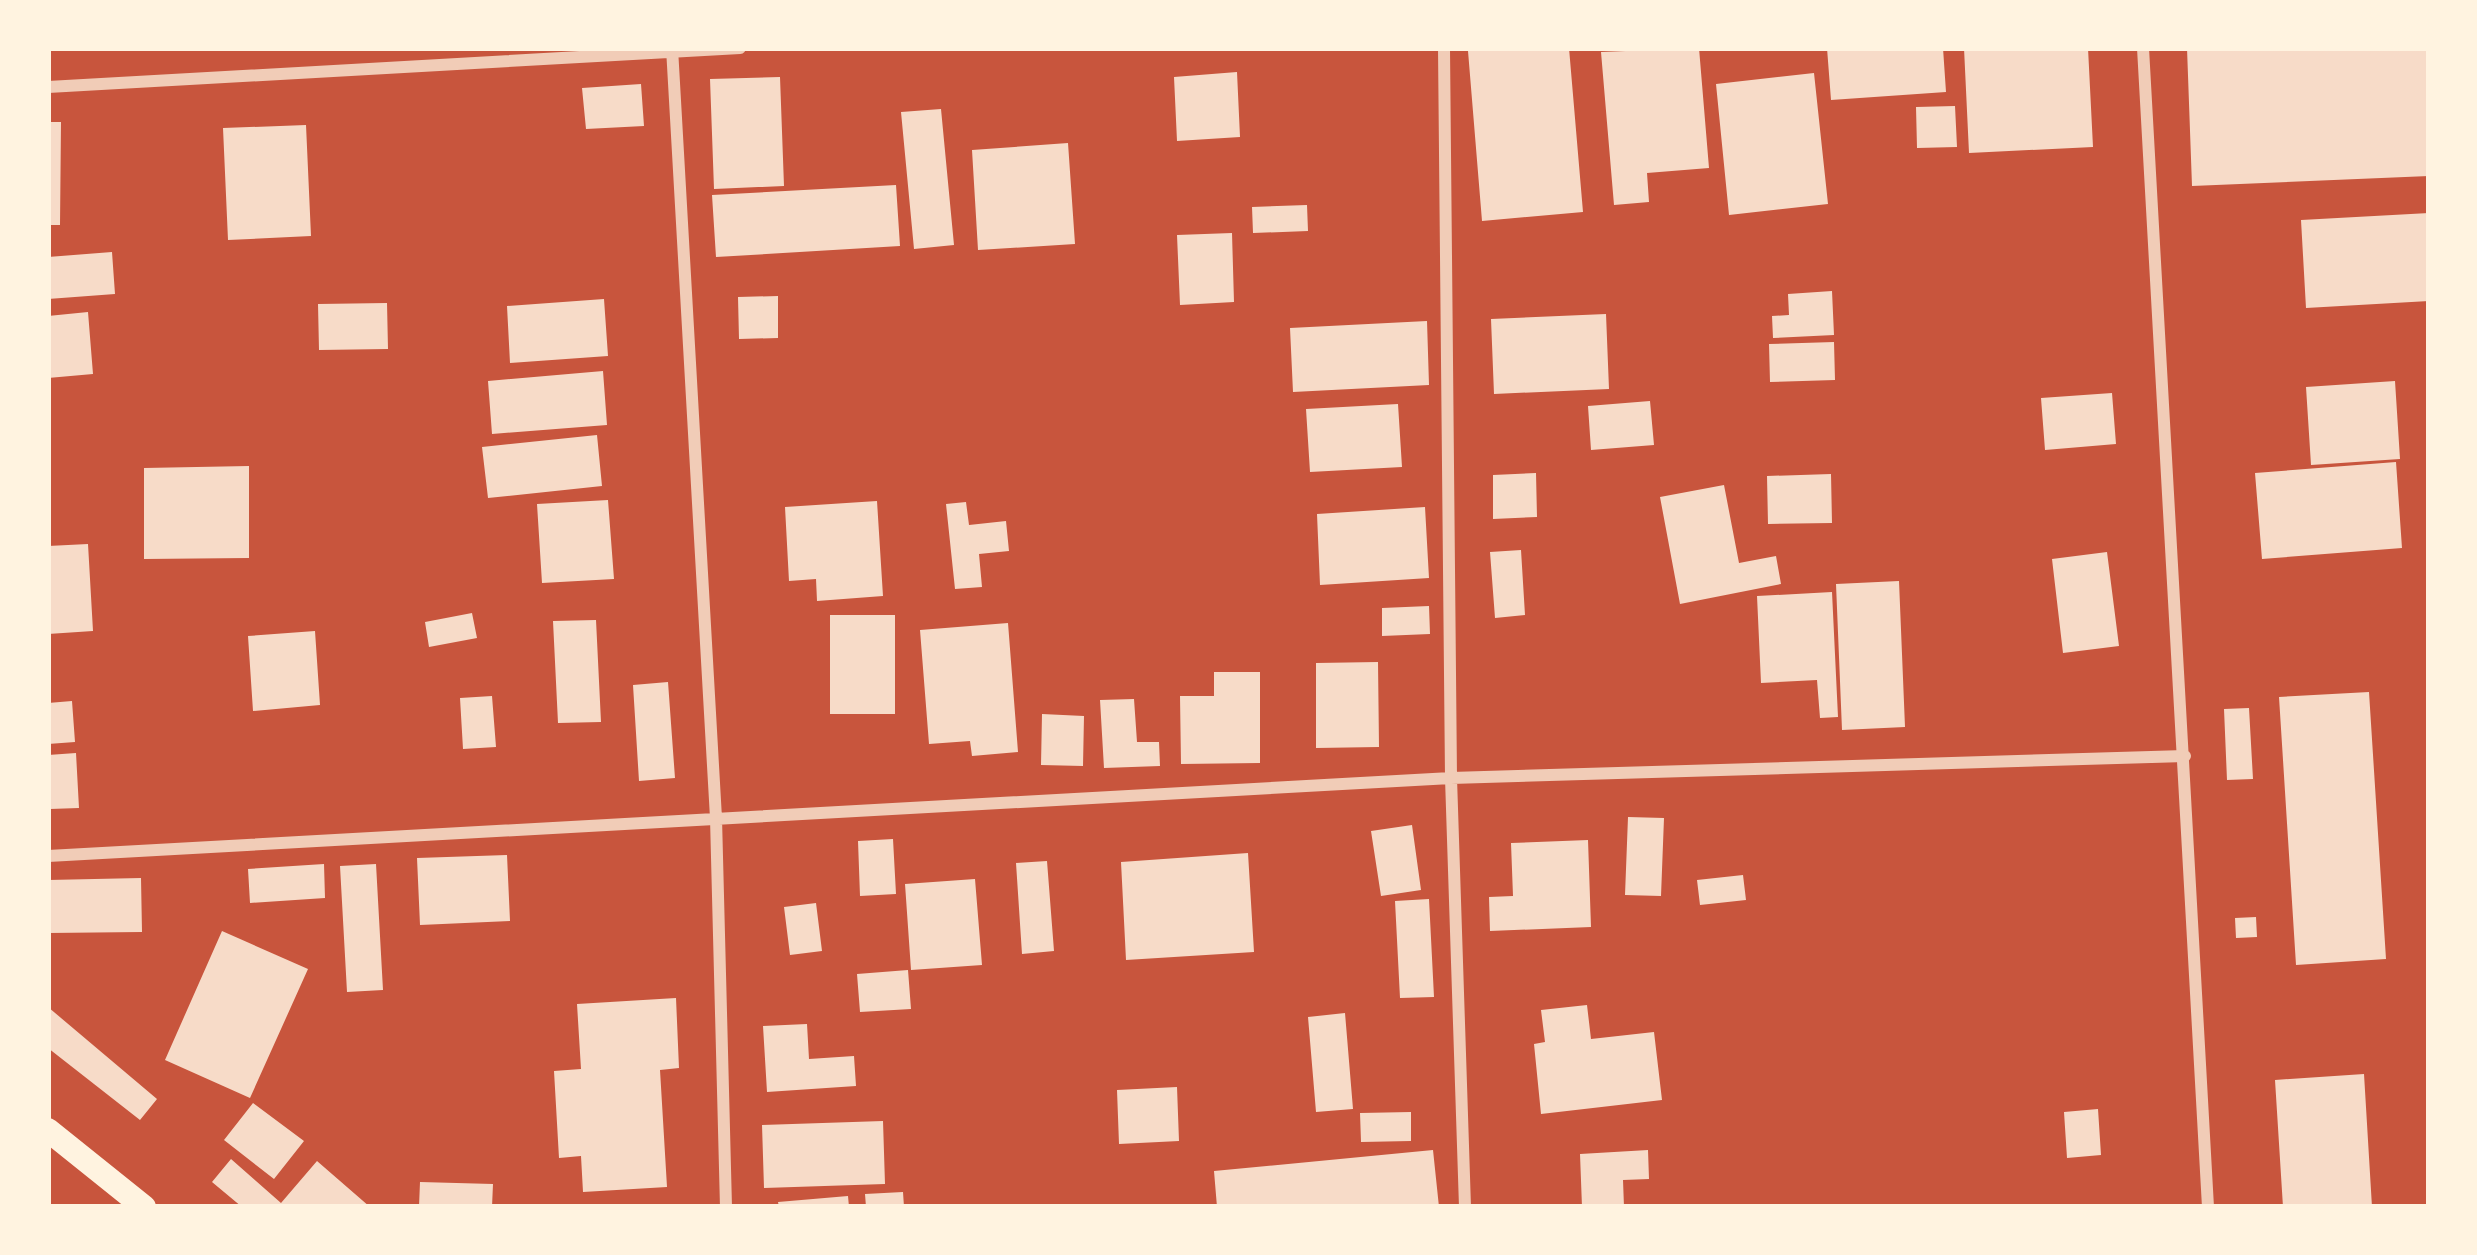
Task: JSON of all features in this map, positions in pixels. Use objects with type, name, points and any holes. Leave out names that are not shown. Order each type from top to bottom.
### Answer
[{"type":"main road","points":[[48,1130],[144,1207]]},
{"type":"street","points":[[48,87],[740,48]]},
{"type":"street","points":[[1444,48],[1451,778],[1465,1207]]},
{"type":"street","points":[[2143,48],[2208,1207]]},
{"type":"street","points":[[672,50],[716,818],[726,1207]]},
{"type":"street","points":[[48,856],[1451,778],[2186,756]]},
{"type":"building","points":[[1569,48],[1583,212],[1482,221],[1468,51]]},
{"type":"building","points":[[1699,48],[1709,168],[1647,173],[1649,202],[1614,205],[1601,52]]},
{"type":"building","points":[[1827,48],[1943,48],[1946,92],[1831,100]]},
{"type":"building","points":[[1964,48],[2088,48],[2093,147],[1969,153]]},
{"type":"building","points":[[2187,48],[2429,48],[2429,176],[2192,186]]},
{"type":"building","points":[[1237,72],[1240,137],[1177,141],[1174,77]]},
{"type":"building","points":[[1814,73],[1828,204],[1729,215],[1716,84]]},
{"type":"building","points":[[780,77],[784,186],[714,189],[710,79]]},
{"type":"building","points":[[641,84],[644,126],[586,129],[582,88]]},
{"type":"building","points":[[1955,106],[1957,147],[1917,148],[1916,107]]},
{"type":"building","points":[[941,109],[954,245],[914,249],[901,112]]},
{"type":"building","points":[[48,122],[61,122],[60,225],[48,225]]},
{"type":"building","points":[[306,125],[311,236],[228,240],[223,128]]},
{"type":"building","points":[[1068,143],[1075,244],[978,250],[972,150]]},
{"type":"building","points":[[896,185],[900,246],[716,257],[712,195]]},
{"type":"building","points":[[1307,205],[1308,231],[1253,233],[1252,207]]},
{"type":"building","points":[[2429,213],[2429,301],[2306,308],[2301,220]]},
{"type":"building","points":[[1232,233],[1234,302],[1180,305],[1177,235]]},
{"type":"building","points":[[112,252],[115,294],[48,299],[48,257]]},
{"type":"building","points":[[1832,291],[1834,335],[1773,338],[1772,316],[1789,315],[1788,294]]},
{"type":"building","points":[[778,296],[778,338],[739,339],[738,297]]},
{"type":"building","points":[[604,299],[608,356],[510,363],[507,306]]},
{"type":"building","points":[[387,303],[388,349],[319,350],[318,304]]},
{"type":"building","points":[[88,312],[93,374],[48,378],[48,316]]},
{"type":"building","points":[[1606,314],[1609,389],[1494,394],[1491,319]]},
{"type":"building","points":[[1427,321],[1429,385],[1293,392],[1290,328]]},
{"type":"building","points":[[1834,342],[1835,380],[1770,382],[1769,344]]},
{"type":"building","points":[[603,371],[607,425],[492,434],[488,381]]},
{"type":"building","points":[[2395,381],[2400,459],[2311,465],[2306,387]]},
{"type":"building","points":[[2112,393],[2116,444],[2045,450],[2041,398]]},
{"type":"building","points":[[1650,401],[1654,445],[1591,450],[1588,406]]},
{"type":"building","points":[[1398,404],[1402,467],[1310,472],[1306,409]]},
{"type":"building","points":[[597,435],[602,486],[488,498],[482,447]]},
{"type":"building","points":[[2396,462],[2402,548],[2262,559],[2255,473]]},
{"type":"building","points":[[249,466],[249,558],[144,559],[144,468]]},
{"type":"building","points":[[1536,473],[1537,517],[1493,519],[1493,475]]},
{"type":"building","points":[[1831,474],[1832,523],[1768,524],[1767,476]]},
{"type":"building","points":[[1724,485],[1739,563],[1776,556],[1781,584],[1680,604],[1660,497]]},
{"type":"building","points":[[608,500],[614,579],[542,583],[537,504]]},
{"type":"building","points":[[877,501],[883,596],[817,601],[816,579],[789,581],[785,507]]},
{"type":"building","points":[[966,502],[969,525],[1006,521],[1009,551],[979,554],[982,587],[955,589],[946,504]]},
{"type":"building","points":[[1425,507],[1429,578],[1320,585],[1317,514]]},
{"type":"building","points":[[88,544],[93,631],[48,634],[48,546]]},
{"type":"building","points":[[1521,550],[1525,615],[1495,618],[1490,552]]},
{"type":"building","points":[[2107,552],[2119,646],[2063,653],[2052,559]]},
{"type":"building","points":[[1899,581],[1905,727],[1842,730],[1836,584]]},
{"type":"building","points":[[1832,592],[1838,717],[1820,718],[1817,680],[1761,683],[1757,596]]},
{"type":"building","points":[[1429,606],[1430,634],[1382,636],[1382,608]]},
{"type":"building","points":[[472,613],[477,638],[429,647],[425,622]]},
{"type":"building","points":[[830,615],[895,615],[895,714],[830,714]]},
{"type":"building","points":[[596,620],[601,722],[558,723],[553,621]]},
{"type":"building","points":[[1008,623],[1018,752],[972,756],[970,741],[929,744],[920,630]]},
{"type":"building","points":[[315,631],[320,705],[253,711],[248,636]]},
{"type":"building","points":[[1378,662],[1379,747],[1316,748],[1316,663]]},
{"type":"building","points":[[1214,672],[1260,672],[1260,763],[1181,764],[1180,696],[1214,696]]},
{"type":"building","points":[[668,682],[675,778],[639,781],[633,685]]},
{"type":"building","points":[[2369,692],[2386,959],[2296,965],[2279,697]]},
{"type":"building","points":[[492,696],[496,747],[463,749],[460,698]]},
{"type":"building","points":[[1134,699],[1137,742],[1159,742],[1160,766],[1104,768],[1100,700]]},
{"type":"building","points":[[72,701],[75,742],[48,744],[48,703]]},
{"type":"building","points":[[2249,708],[2253,779],[2227,780],[2224,709]]},
{"type":"building","points":[[1042,714],[1084,716],[1083,766],[1041,765]]},
{"type":"building","points":[[76,753],[79,808],[50,809],[48,755]]},
{"type":"building","points":[[1628,817],[1664,818],[1661,896],[1625,895]]},
{"type":"building","points":[[1412,825],[1421,890],[1381,896],[1371,831]]},
{"type":"building","points":[[893,839],[896,894],[860,896],[858,841]]},
{"type":"building","points":[[1588,840],[1591,927],[1490,931],[1489,897],[1513,896],[1511,843]]},
{"type":"building","points":[[1248,853],[1254,952],[1126,960],[1121,862]]},
{"type":"building","points":[[507,855],[510,921],[420,925],[417,858]]},
{"type":"building","points":[[1047,861],[1054,951],[1022,954],[1016,863]]},
{"type":"building","points":[[324,864],[325,898],[250,903],[248,869]]},
{"type":"building","points":[[376,864],[383,990],[347,992],[340,866]]},
{"type":"building","points":[[1743,875],[1746,900],[1700,905],[1697,880]]},
{"type":"building","points":[[141,878],[142,932],[48,933],[48,880]]},
{"type":"building","points":[[975,879],[982,965],[911,970],[905,884]]},
{"type":"building","points":[[1429,899],[1434,997],[1400,998],[1395,901]]},
{"type":"building","points":[[816,903],[822,951],[790,955],[784,907]]},
{"type":"building","points":[[2256,917],[2257,937],[2236,938],[2235,918]]},
{"type":"building","points":[[222,931],[308,969],[250,1098],[165,1060]]},
{"type":"building","points":[[908,970],[911,1009],[860,1012],[857,974]]},
{"type":"building","points":[[676,998],[679,1068],[660,1070],[667,1187],[583,1192],[581,1156],[559,1158],[554,1071],[581,1069],[577,1004]]},
{"type":"building","points":[[1587,1005],[1591,1039],[1654,1032],[1662,1100],[1541,1114],[1534,1044],[1545,1042],[1541,1010]]},
{"type":"building","points":[[48,1007],[157,1099],[140,1120],[48,1048]]},
{"type":"building","points":[[1345,1013],[1353,1109],[1316,1112],[1308,1017]]},
{"type":"building","points":[[807,1024],[809,1059],[854,1056],[856,1086],[767,1092],[763,1026]]},
{"type":"building","points":[[2364,1074],[2372,1207],[2283,1207],[2275,1080]]},
{"type":"building","points":[[1177,1087],[1179,1141],[1119,1144],[1117,1090]]},
{"type":"building","points":[[253,1103],[304,1141],[274,1179],[224,1140]]},
{"type":"building","points":[[2098,1109],[2101,1155],[2067,1158],[2064,1112]]},
{"type":"building","points":[[1411,1112],[1411,1141],[1361,1142],[1360,1113]]},
{"type":"building","points":[[883,1121],[885,1184],[764,1188],[762,1125]]},
{"type":"building","points":[[1433,1150],[1439,1207],[1217,1207],[1214,1171]]},
{"type":"building","points":[[1648,1150],[1649,1179],[1623,1180],[1624,1207],[1582,1207],[1580,1154]]},
{"type":"building","points":[[231,1159],[281,1203],[317,1161],[370,1207],[242,1207],[212,1182]]},
{"type":"building","points":[[420,1182],[493,1184],[492,1207],[419,1207]]},
{"type":"building","points":[[903,1192],[904,1207],[866,1207],[865,1194]]},
{"type":"building","points":[[848,1196],[849,1207],[779,1207],[778,1202]]}]
